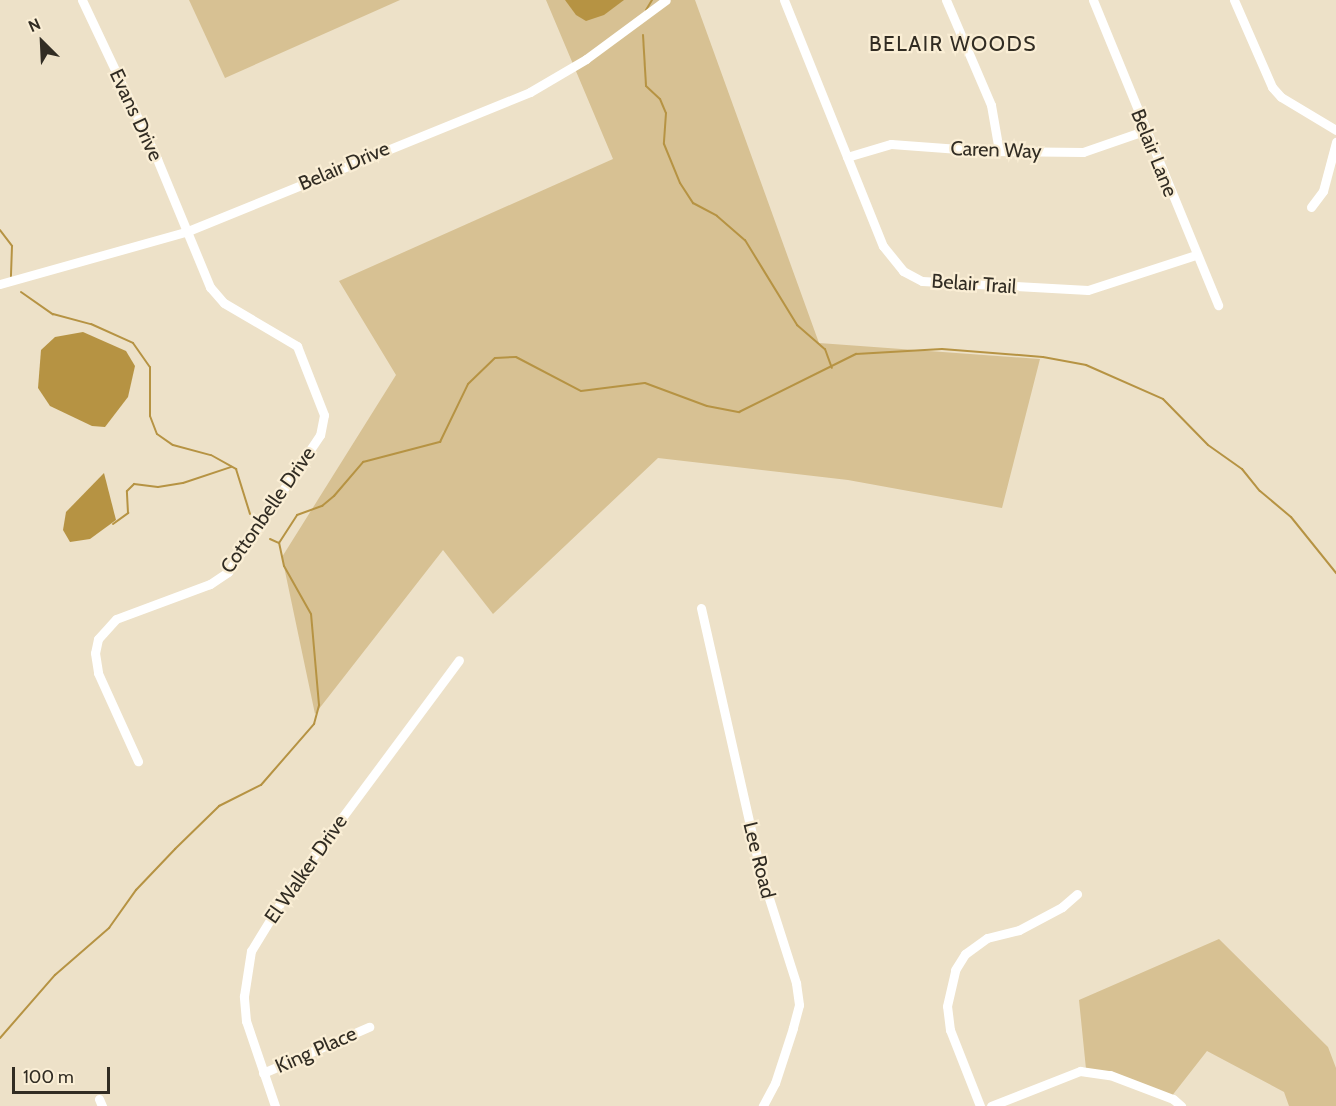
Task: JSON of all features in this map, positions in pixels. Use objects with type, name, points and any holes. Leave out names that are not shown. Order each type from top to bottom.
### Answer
[{"type":"street","name":"Evans Drive","points":[[82,0],[188,231]]},
{"type":"street","name":"Belair Drive","points":[[0,284],[188,231],[530,92],[586,59],[666,0]]},
{"type":"street","name":"Belair Trail","points":[[784,0],[883,246],[903,271],[922,281],[1088,290],[1196,255]]},
{"type":"street","points":[[946,0],[991,105],[999,151]]},
{"type":"street","name":"Belair Lane","points":[[1093,0],[1144,131],[1218,305]]},
{"type":"street","points":[[1234,0],[1272,87],[1281,97],[1336,130]]},
{"type":"street","name":"Caren Way","points":[[847,157],[891,144],[999,151],[1083,152],[1144,131]]},
{"type":"street","points":[[1311,207],[1323,191],[1336,142]]},
{"type":"street","name":"Cottonbelle Drive","points":[[138,760],[98,673],[95,653],[98,639],[108,625],[121,616],[210,584],[228,572],[320,435],[324,419],[320,398],[300,350],[287,338],[216,296],[188,231]]},
{"type":"street","name":"Lee Road","points":[[701,608],[760,870],[796,983],[799,1005],[775,1083],[763,1106]]},
{"type":"street","name":"El Walker Drive","points":[[275,1106],[246,1021],[244,996],[251,951],[289,889],[459,660]]},
{"type":"street","points":[[980,1106],[950,1030],[947,1006],[955,970],[965,954],[987,938],[1018,930],[1062,907],[1077,894]]},
{"type":"street","name":"King Place","points":[[263,1074],[369,1027]]},
{"type":"street","points":[[991,1106],[1080,1071],[1110,1075],[1173,1099],[1181,1106]]},
{"type":"shaded area","points":[[189,0],[400,0],[225,78]]},
{"type":"shaded area","points":[[546,0],[695,0],[819,343],[1040,359],[1002,508],[848,480],[658,458],[493,614],[443,550],[315,714],[282,557],[396,375],[339,281],[613,159]]},
{"type":"shaded area","points":[[565,0],[624,0],[604,15],[586,21],[576,15]]},
{"type":"shaded area","points":[[83,332],[126,351],[135,366],[128,397],[105,427],[92,426],[50,406],[38,388],[41,350],[55,337]]},
{"type":"shaded area","points":[[104,473],[116,520],[90,539],[70,542],[63,530],[66,512]]},
{"type":"shaded area","points":[[1219,939],[1328,1047],[1336,1068],[1336,1106],[1289,1106],[1284,1092],[1207,1051],[1171,1097],[1086,1069],[1079,1000]]},
{"type":"waterway","points":[[646,10],[652,0]]},
{"type":"waterway","points":[[643,35],[646,86],[660,99],[666,113],[664,144],[680,183],[693,203],[717,216],[745,240],[797,325],[825,349],[832,368]]},
{"type":"waterway","points":[[0,230],[12,246],[11,276]]},
{"type":"waterway","points":[[21,292],[53,314],[91,324],[133,343],[150,367],[150,416],[157,434],[173,445],[211,455],[236,469],[250,514]]},
{"type":"waterway","points":[[0,1038],[55,975],[109,928],[136,890],[175,849],[219,806],[261,785],[314,724],[319,705],[311,614],[284,566],[279,543],[297,515],[322,506],[334,496],[363,462],[440,442],[468,384],[495,358],[516,357],[581,391],[645,383],[707,406],[739,412],[856,354],[942,349],[1043,357],[1086,365],[1163,399],[1208,445],[1242,469],[1260,491],[1291,517],[1336,573]]},
{"type":"waterway","points":[[113,524],[128,513],[127,491],[134,484],[158,487],[183,483],[231,467]]},
{"type":"waterway","points":[[270,539],[279,543]]},
{"type":"district","name":"BELAIR WOODS","points":[[953,44]]}]
